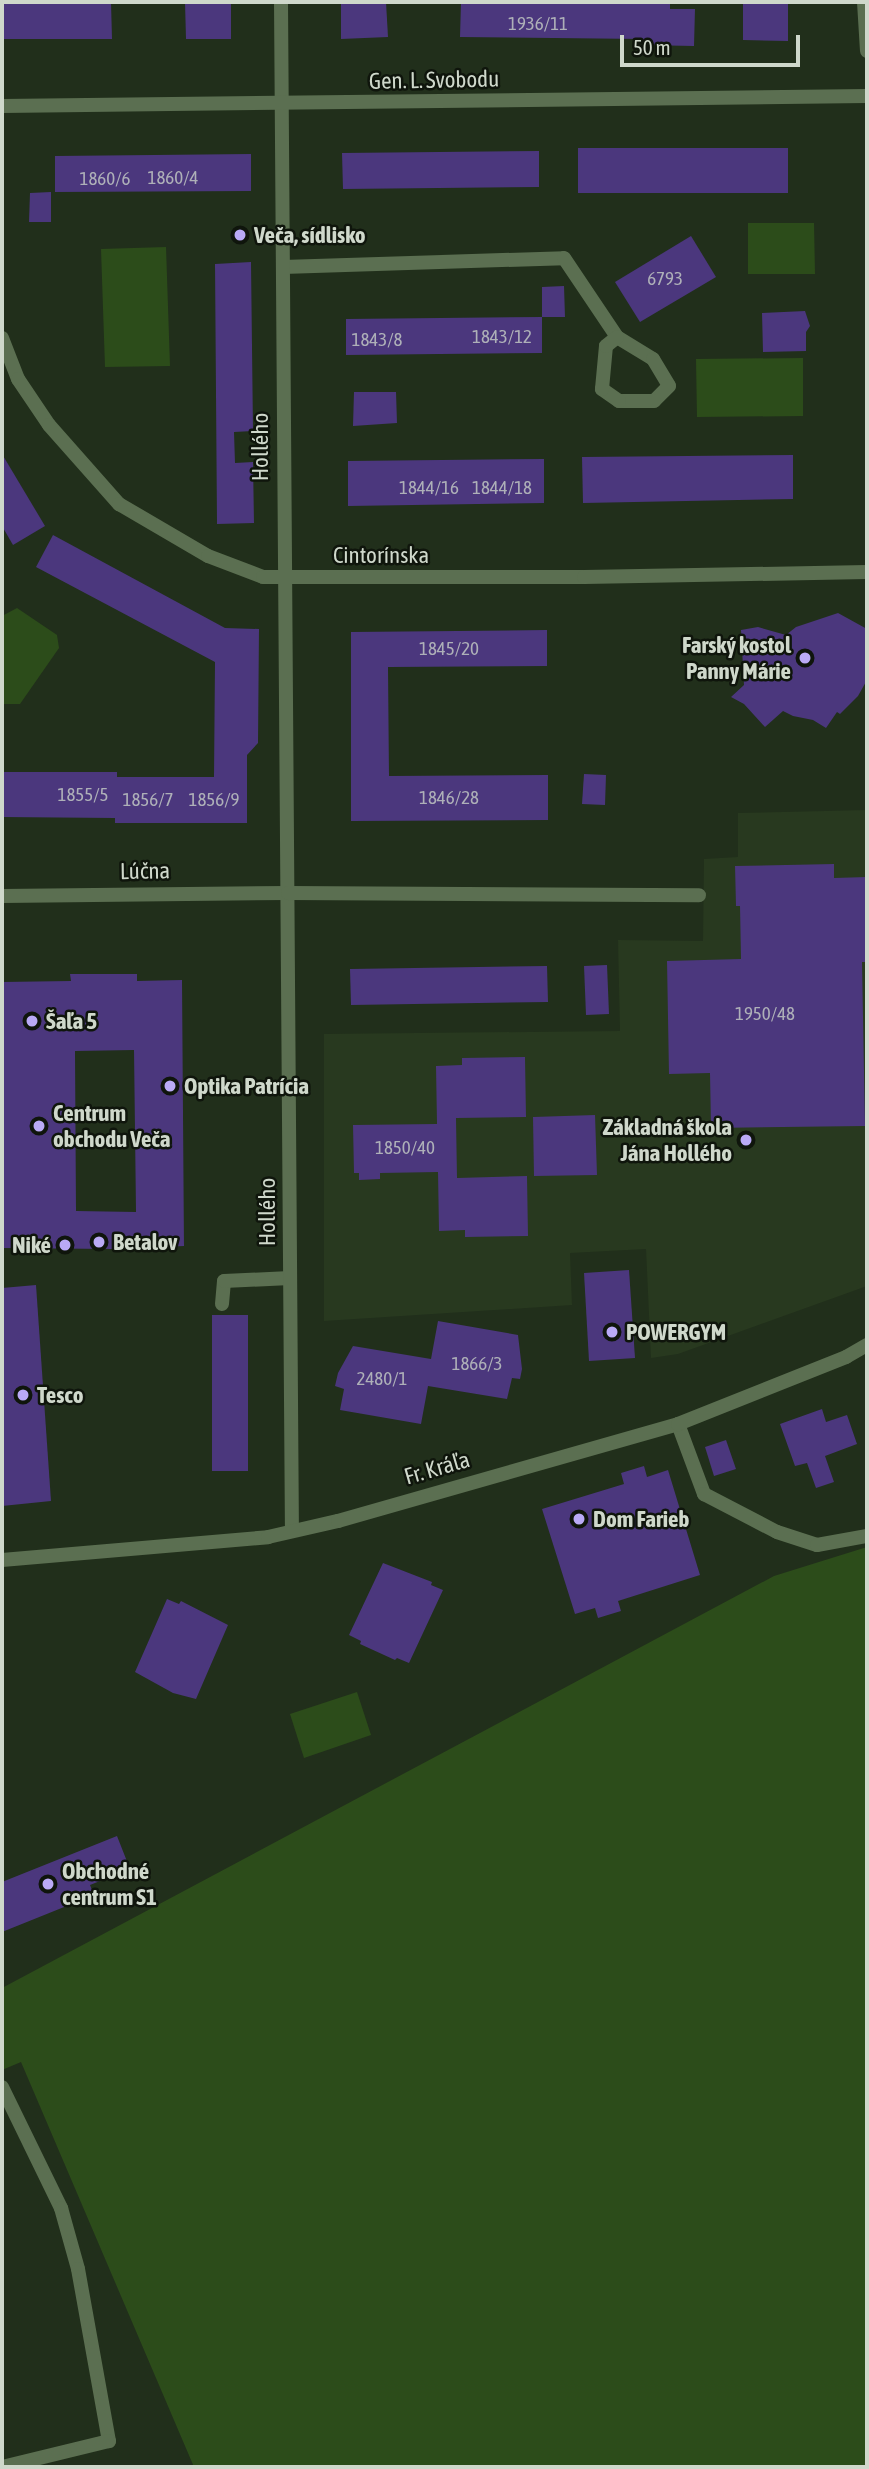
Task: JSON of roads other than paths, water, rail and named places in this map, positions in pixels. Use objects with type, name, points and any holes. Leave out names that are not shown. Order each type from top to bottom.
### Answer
[{"type":"street","name":"Hollého","points":[[281,2],[283,577],[292,1531]]},
{"type":"street","points":[[864,2],[867,51]]},
{"type":"street","name":"Gen. L. Svobodu","points":[[2,107],[867,96]]},
{"type":"street","points":[[283,267],[564,258],[617,337],[653,359],[669,386],[654,401],[620,401],[603,389],[606,346],[617,337]]},
{"type":"street","name":"Cintorínska","points":[[2,338],[18,379],[49,425],[119,504],[208,556],[263,577],[584,577],[867,572]]},
{"type":"street","points":[[288,893],[699,895]]},
{"type":"street","name":"Lúčna","points":[[2,896],[288,893]]},
{"type":"street","points":[[222,1304],[224,1281],[290,1278]]},
{"type":"street","name":"Fr. Kráľa","points":[[2,1560],[155,1549],[268,1537],[338,1521],[678,1424],[846,1357],[867,1345]]},
{"type":"street","points":[[678,1424],[704,1494],[777,1532],[817,1545],[867,1536]]},
{"type":"street","points":[[2,2087],[61,2208],[78,2269],[108,2441],[2,2467]]},
{"type":"place","name":"Veča, sídlisko","points":[[240,235]]},
{"type":"place","name":"Farský kostol Panny Márie","points":[[805,658]]},
{"type":"place","name":"Šaľa 5","points":[[32,1021]]},
{"type":"place","name":"Optika Patrícia","points":[[170,1086]]},
{"type":"place","name":"Centrum obchodu Veča","points":[[39,1126]]},
{"type":"place","name":"Základná škola Jána Hollého","points":[[746,1140]]},
{"type":"place","name":"Betalov","points":[[99,1242]]},
{"type":"place","name":"Niké","points":[[65,1245]]},
{"type":"place","name":"POWERGYM","points":[[612,1332]]},
{"type":"place","name":"Tesco","points":[[23,1395]]},
{"type":"place","name":"Dom Farieb","points":[[579,1519]]},
{"type":"place","name":"Obchodné centrum S1","points":[[48,1884]]}]
